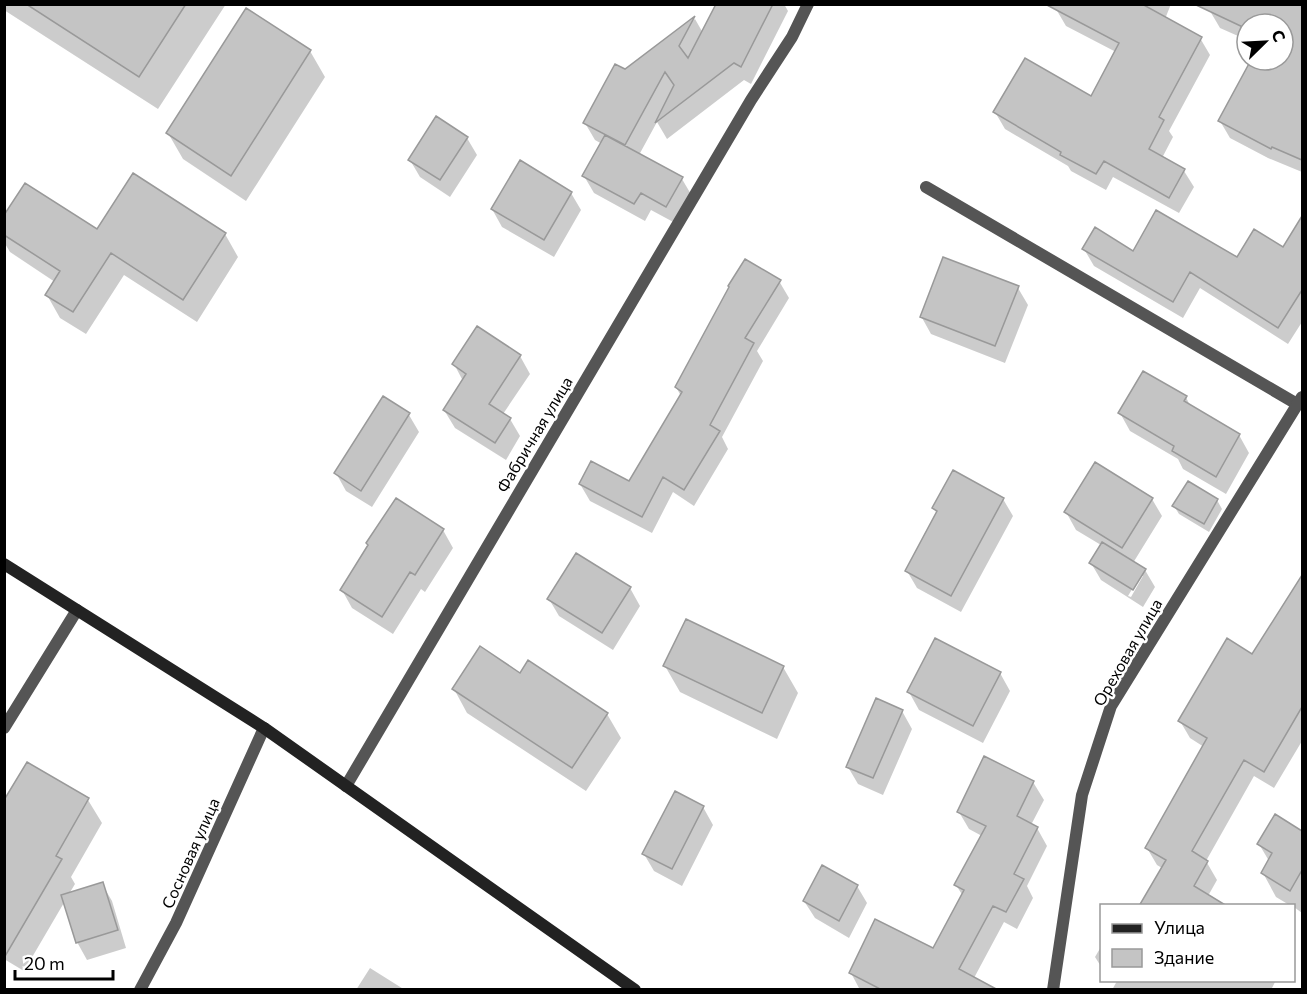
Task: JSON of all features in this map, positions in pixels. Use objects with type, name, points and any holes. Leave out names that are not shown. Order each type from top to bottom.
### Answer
[{"type":"main road","points":[[4,564],[264,728],[635,990]]},
{"type":"street","name":"Фабричная улица","points":[[346,786],[751,100],[792,37],[808,4]]},
{"type":"street","points":[[926,187],[1300,400]]},
{"type":"street","name":"Ореховая улица","points":[[1053,990],[1082,795],[1111,706],[1300,400]]},
{"type":"street","points":[[4,728],[77,610]]},
{"type":"street","name":"Сосновая улица","points":[[140,990],[176,923],[264,728]]},
{"type":"building","points":[[26,4],[186,4],[139,77]]},
{"type":"building","points":[[716,4],[773,4],[741,67],[734,63],[655,123],[674,85],[665,72],[625,145],[583,123],[615,64],[625,69],[695,16],[679,46],[688,58]]},
{"type":"building","points":[[1045,4],[1142,4],[1202,37],[1159,117],[1164,120],[1149,149],[1185,169],[1169,198],[1104,161],[1096,174],[1060,155],[1061,152],[993,112],[1025,58],[1091,96],[1119,43]]},
{"type":"building","points":[[1194,4],[1302,4],[1302,160],[1272,147],[1271,149],[1218,121],[1245,72],[1295,72],[1295,12],[1235,12],[1235,23]]},
{"type":"building","points":[[246,8],[311,50],[231,176],[166,133]]},
{"type":"building","points":[[436,116],[468,137],[440,180],[408,160]]},
{"type":"building","points":[[605,135],[683,177],[666,207],[641,193],[634,204],[582,176]]},
{"type":"building","points":[[520,160],[572,192],[544,240],[491,209]]},
{"type":"building","points":[[133,173],[226,233],[183,300],[111,253],[73,312],[45,295],[60,271],[4,235],[4,215],[25,183],[97,229]]},
{"type":"building","points":[[1156,210],[1237,257],[1254,229],[1283,247],[1302,216],[1302,290],[1278,328],[1190,272],[1173,302],[1082,249],[1095,227],[1133,251]]},
{"type":"building","points":[[943,257],[1019,286],[995,346],[920,317]]},
{"type":"building","points":[[745,259],[781,280],[745,338],[754,343],[710,425],[720,431],[684,490],[663,477],[642,517],[579,484],[591,461],[629,481],[682,392],[675,387],[728,286]]},
{"type":"building","points":[[477,326],[521,355],[489,404],[511,418],[495,443],[443,410],[466,374],[452,364]]},
{"type":"building","points":[[1143,371],[1187,396],[1184,401],[1240,434],[1216,477],[1172,451],[1174,446],[1118,413]]},
{"type":"building","points":[[383,396],[410,413],[361,491],[334,473]]},
{"type":"building","points":[[1095,462],[1153,498],[1122,548],[1064,512]]},
{"type":"building","points":[[953,470],[1004,498],[951,596],[905,571],[937,511],[932,508]]},
{"type":"building","points":[[1188,481],[1218,499],[1204,524],[1172,506]]},
{"type":"building","points":[[396,498],[444,529],[415,575],[410,572],[382,617],[340,590],[368,545],[366,543]]},
{"type":"building","points":[[1102,542],[1146,569],[1133,590],[1089,563]]},
{"type":"building","points":[[576,553],[631,587],[602,633],[547,599]]},
{"type":"building","points":[[1302,575],[1302,707],[1264,772],[1244,760],[1192,851],[1208,861],[1194,886],[1224,904],[1140,904],[1166,860],[1145,848],[1207,738],[1178,721],[1227,638],[1252,654]]},
{"type":"building","points":[[686,619],[784,666],[762,713],[663,666]]},
{"type":"building","points":[[935,638],[1001,672],[973,726],[907,692]]},
{"type":"building","points":[[480,646],[520,673],[528,660],[608,713],[572,768],[452,689]]},
{"type":"building","points":[[876,698],[903,710],[873,778],[846,767]]},
{"type":"building","points":[[984,756],[1034,781],[1017,816],[1038,827],[1014,874],[1024,879],[1006,912],[993,906],[959,969],[998,990],[882,990],[849,973],[875,919],[933,948],[964,890],[954,885],[986,826],[957,812]]},
{"type":"building","points":[[27,762],[89,798],[56,856],[62,859],[4,958],[4,800]]},
{"type":"building","points":[[675,791],[704,806],[672,869],[642,854]]},
{"type":"building","points":[[1275,814],[1302,831],[1302,870],[1290,891],[1261,873],[1272,853],[1257,844]]},
{"type":"building","points":[[822,865],[858,885],[839,921],[803,901]]},
{"type":"building","points":[[103,882],[118,930],[76,943],[61,895]]}]
